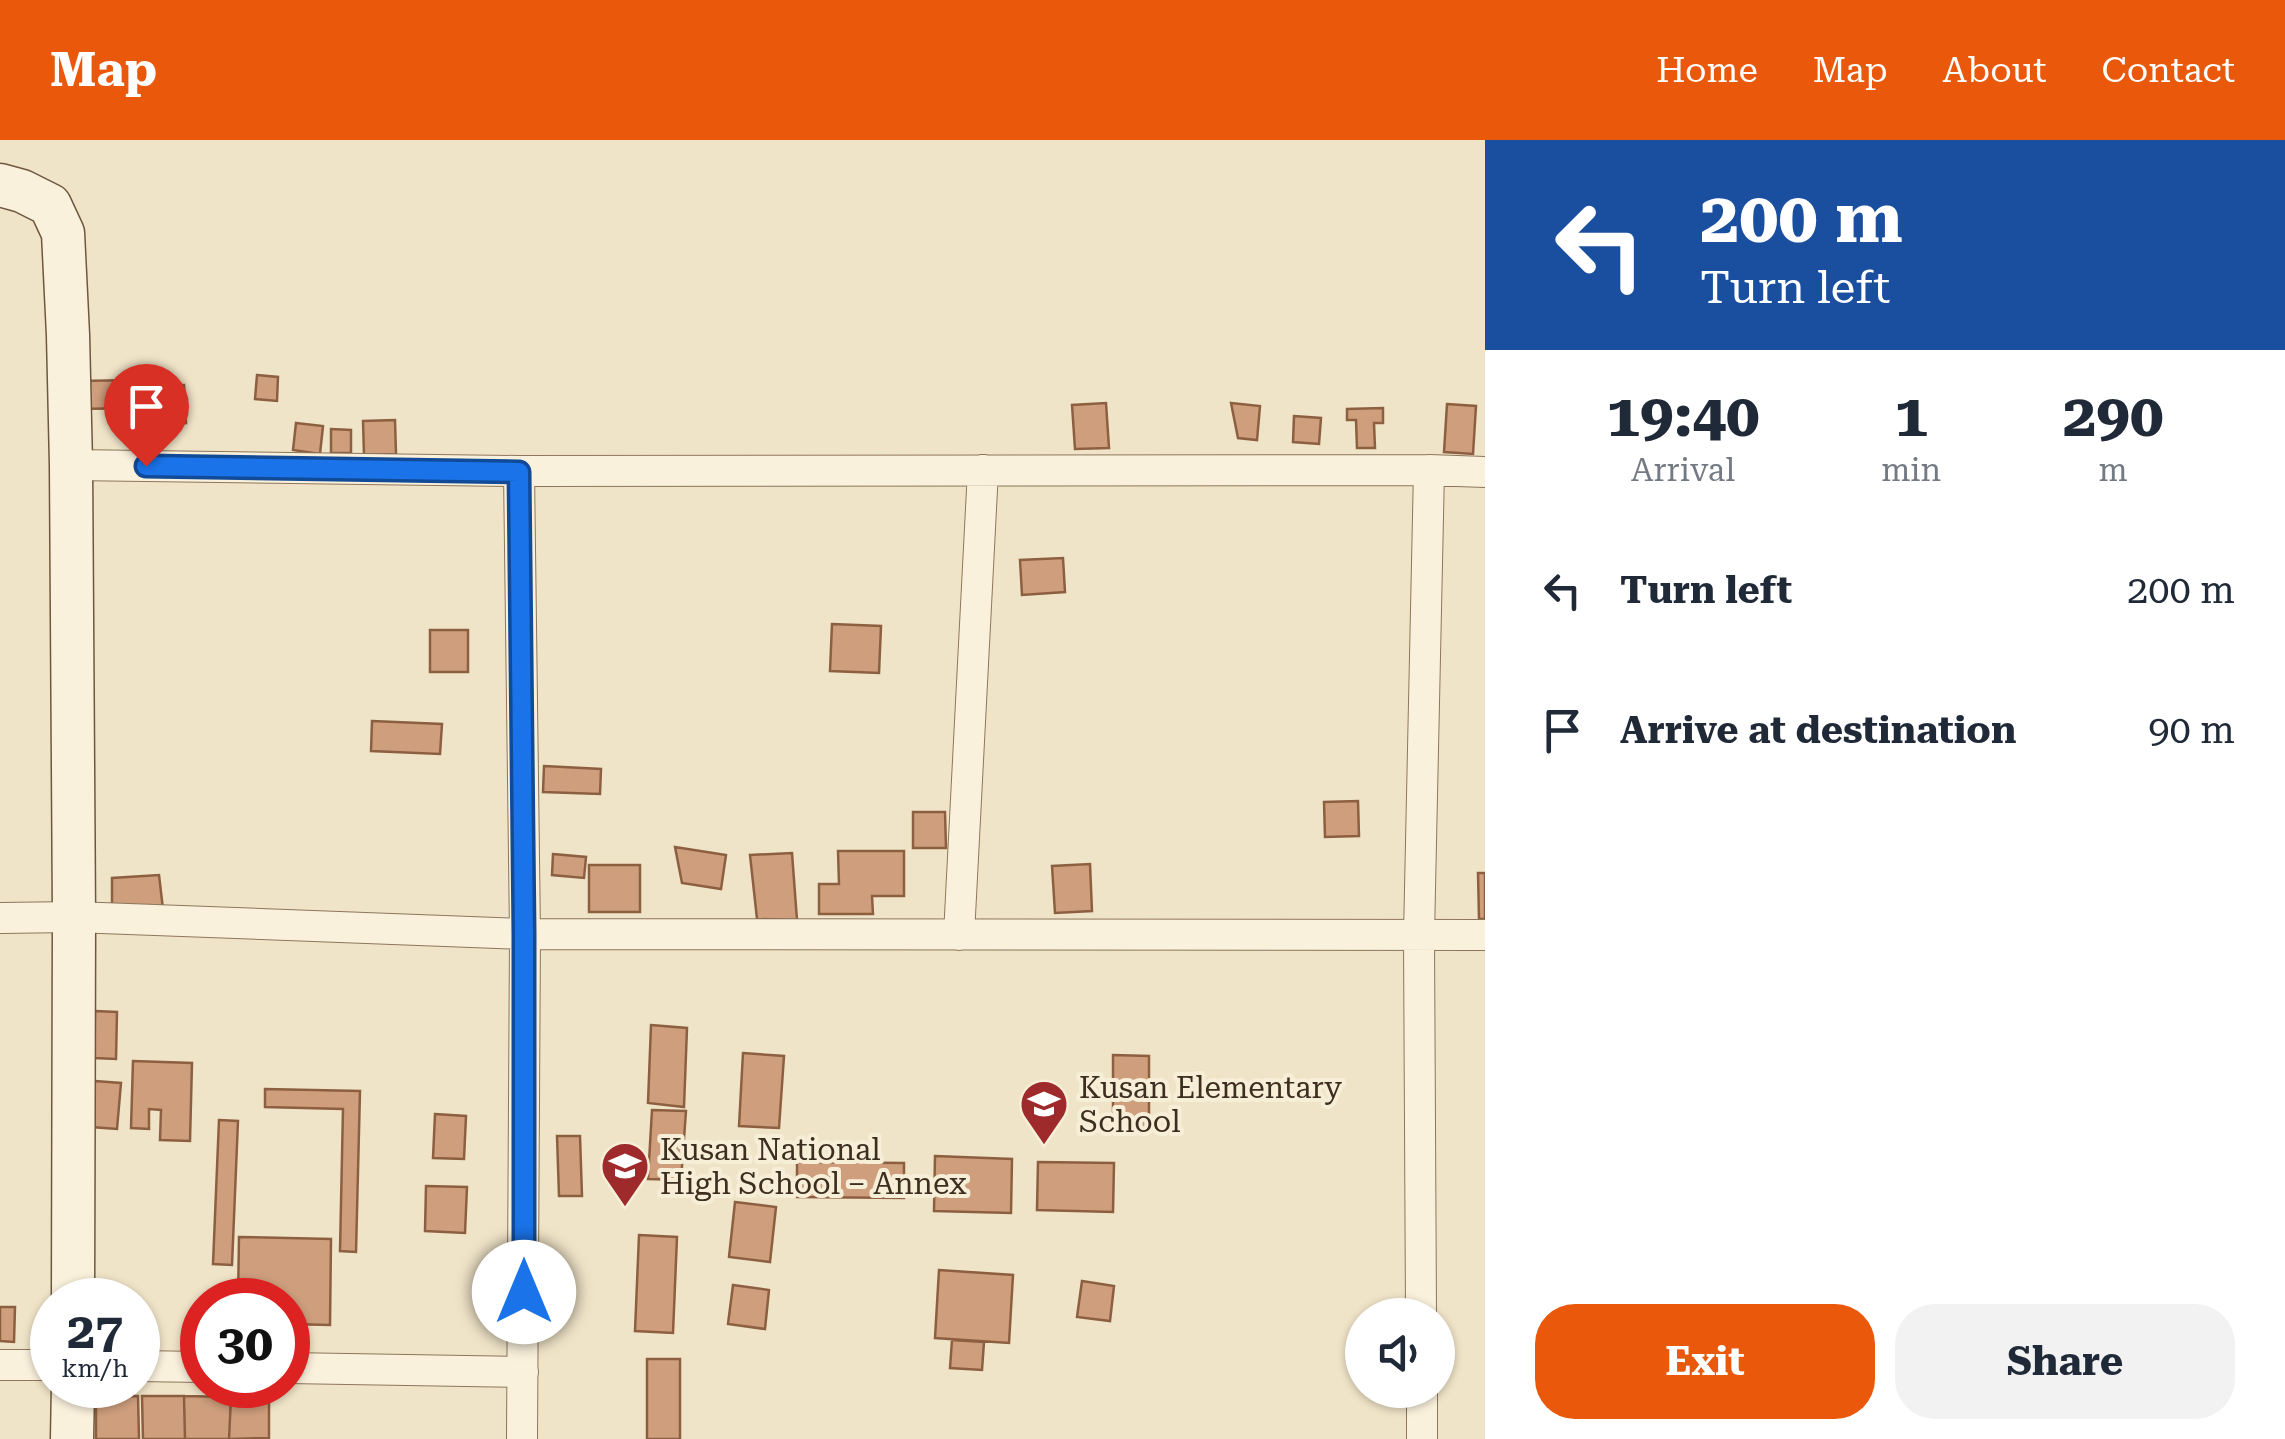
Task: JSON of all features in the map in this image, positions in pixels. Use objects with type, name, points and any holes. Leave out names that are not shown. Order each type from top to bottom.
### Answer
[{"type":"street","points":[[0,184],[50,205],[63,233],[70,465],[73,1278]]},
{"type":"street","points":[[70,465],[519,472],[1485,472]]},
{"type":"street","points":[[959,935],[982,470]]},
{"type":"street","points":[[1421,1298],[1419,936],[1429,470]]},
{"type":"street","points":[[519,472],[524,934],[522,1439]]},
{"type":"street","points":[[0,918],[524,934],[1485,935]]},
{"type":"street","points":[[0,1366],[30,1365]]},
{"type":"street","points":[[310,1368],[524,1372]]},
{"type":"street","points":[[72,1408],[72,1439]]},
{"type":"street","points":[[1422,1408],[1422,1439]]},
{"type":"building","points":[[257,375],[278,377],[277,401],[255,399]]},
{"type":"building","points":[[137,380],[138,408],[78,409],[77,381]]},
{"type":"building","points":[[184,385],[186,423],[163,424],[160,386]]},
{"type":"building","points":[[1106,403],[1109,448],[1075,449],[1072,405]]},
{"type":"building","points":[[1231,403],[1260,406],[1257,440],[1238,438]]},
{"type":"building","points":[[1447,404],[1476,406],[1473,454],[1444,452]]},
{"type":"building","points":[[1383,408],[1383,423],[1374,423],[1375,448],[1357,448],[1356,420],[1347,420],[1347,409]]},
{"type":"building","points":[[1294,416],[1321,418],[1319,444],[1293,442]]},
{"type":"building","points":[[395,420],[396,454],[364,455],[363,421]]},
{"type":"building","points":[[296,423],[323,426],[320,454],[293,450]]},
{"type":"building","points":[[331,429],[351,430],[351,453],[331,453]]},
{"type":"building","points":[[1063,558],[1065,592],[1022,595],[1020,560]]},
{"type":"building","points":[[832,624],[881,626],[879,673],[830,671]]},
{"type":"building","points":[[430,630],[468,630],[468,672],[430,672]]},
{"type":"building","points":[[372,721],[442,724],[440,754],[371,751]]},
{"type":"building","points":[[544,766],[601,769],[600,794],[543,792]]},
{"type":"building","points":[[1358,801],[1359,836],[1325,837],[1324,802]]},
{"type":"building","points":[[913,812],[945,812],[946,848],[913,848]]},
{"type":"building","points":[[675,847],[726,855],[721,889],[682,883]]},
{"type":"building","points":[[838,851],[904,851],[904,896],[872,896],[873,914],[819,914],[819,884],[839,884]]},
{"type":"building","points":[[792,853],[797,920],[757,919],[750,855]]},
{"type":"building","points":[[553,854],[586,857],[584,878],[552,875]]},
{"type":"building","points":[[1090,864],[1092,911],[1055,913],[1052,866]]},
{"type":"building","points":[[589,865],[640,865],[640,912],[589,912]]},
{"type":"building","points":[[1478,873],[1485,873],[1485,919],[1479,919]]},
{"type":"building","points":[[159,875],[163,909],[112,910],[112,878]]},
{"type":"building","points":[[95,1011],[117,1012],[116,1059],[94,1058]]},
{"type":"building","points":[[651,1025],[687,1028],[684,1107],[648,1103]]},
{"type":"building","points":[[743,1053],[784,1056],[779,1128],[739,1126]]},
{"type":"building","points":[[1113,1055],[1149,1056],[1149,1128],[1113,1128]]},
{"type":"building","points":[[133,1061],[192,1063],[190,1141],[160,1140],[161,1110],[149,1109],[149,1129],[131,1128]]},
{"type":"building","points":[[95,1081],[121,1083],[117,1129],[91,1127]]},
{"type":"building","points":[[265,1089],[360,1091],[356,1252],[340,1251],[343,1109],[265,1107]]},
{"type":"building","points":[[652,1110],[686,1111],[681,1180],[648,1179]]},
{"type":"building","points":[[435,1114],[466,1116],[464,1159],[433,1158]]},
{"type":"building","points":[[219,1120],[238,1121],[232,1265],[213,1264]]},
{"type":"building","points":[[557,1136],[580,1136],[582,1196],[559,1196]]},
{"type":"building","points":[[935,1156],[1012,1159],[1011,1213],[934,1211]]},
{"type":"building","points":[[797,1162],[904,1163],[904,1198],[797,1197]]},
{"type":"building","points":[[1038,1162],[1114,1163],[1113,1212],[1037,1210]]},
{"type":"building","points":[[426,1186],[467,1187],[465,1233],[425,1231]]},
{"type":"building","points":[[735,1202],[776,1207],[770,1262],[729,1257]]},
{"type":"building","points":[[639,1235],[677,1237],[673,1333],[635,1331]]},
{"type":"building","points":[[239,1237],[331,1239],[330,1325],[310,1325],[310,1278],[238,1278]]},
{"type":"building","points":[[939,1270],[1013,1275],[1009,1343],[935,1338]]},
{"type":"building","points":[[1082,1281],[1114,1286],[1110,1321],[1077,1317]]},
{"type":"building","points":[[733,1285],[769,1290],[765,1329],[728,1324]]},
{"type":"building","points":[[0,1307],[15,1307],[14,1342],[0,1341]]},
{"type":"building","points":[[952,1340],[984,1342],[982,1370],[950,1368]]},
{"type":"building","points":[[647,1359],[680,1359],[680,1439],[647,1439]]},
{"type":"building","points":[[160,1396],[180,1396],[185,1439],[143,1439],[142,1408],[160,1408]]},
{"type":"building","points":[[96,1408],[138,1408],[139,1439],[96,1439]]},
{"type":"building","points":[[184,1408],[230,1408],[229,1439],[185,1439]]},
{"type":"building","points":[[230,1408],[269,1408],[269,1438],[229,1439]]},
{"type":"place","name":"Kusan Elementary School","points":[[1044,1146]]},
{"type":"place","name":"Kusan National High School – Annex","points":[[625,1208]]},
{"type":"route","points":[[146,466],[519,472],[524,1292]]}]
